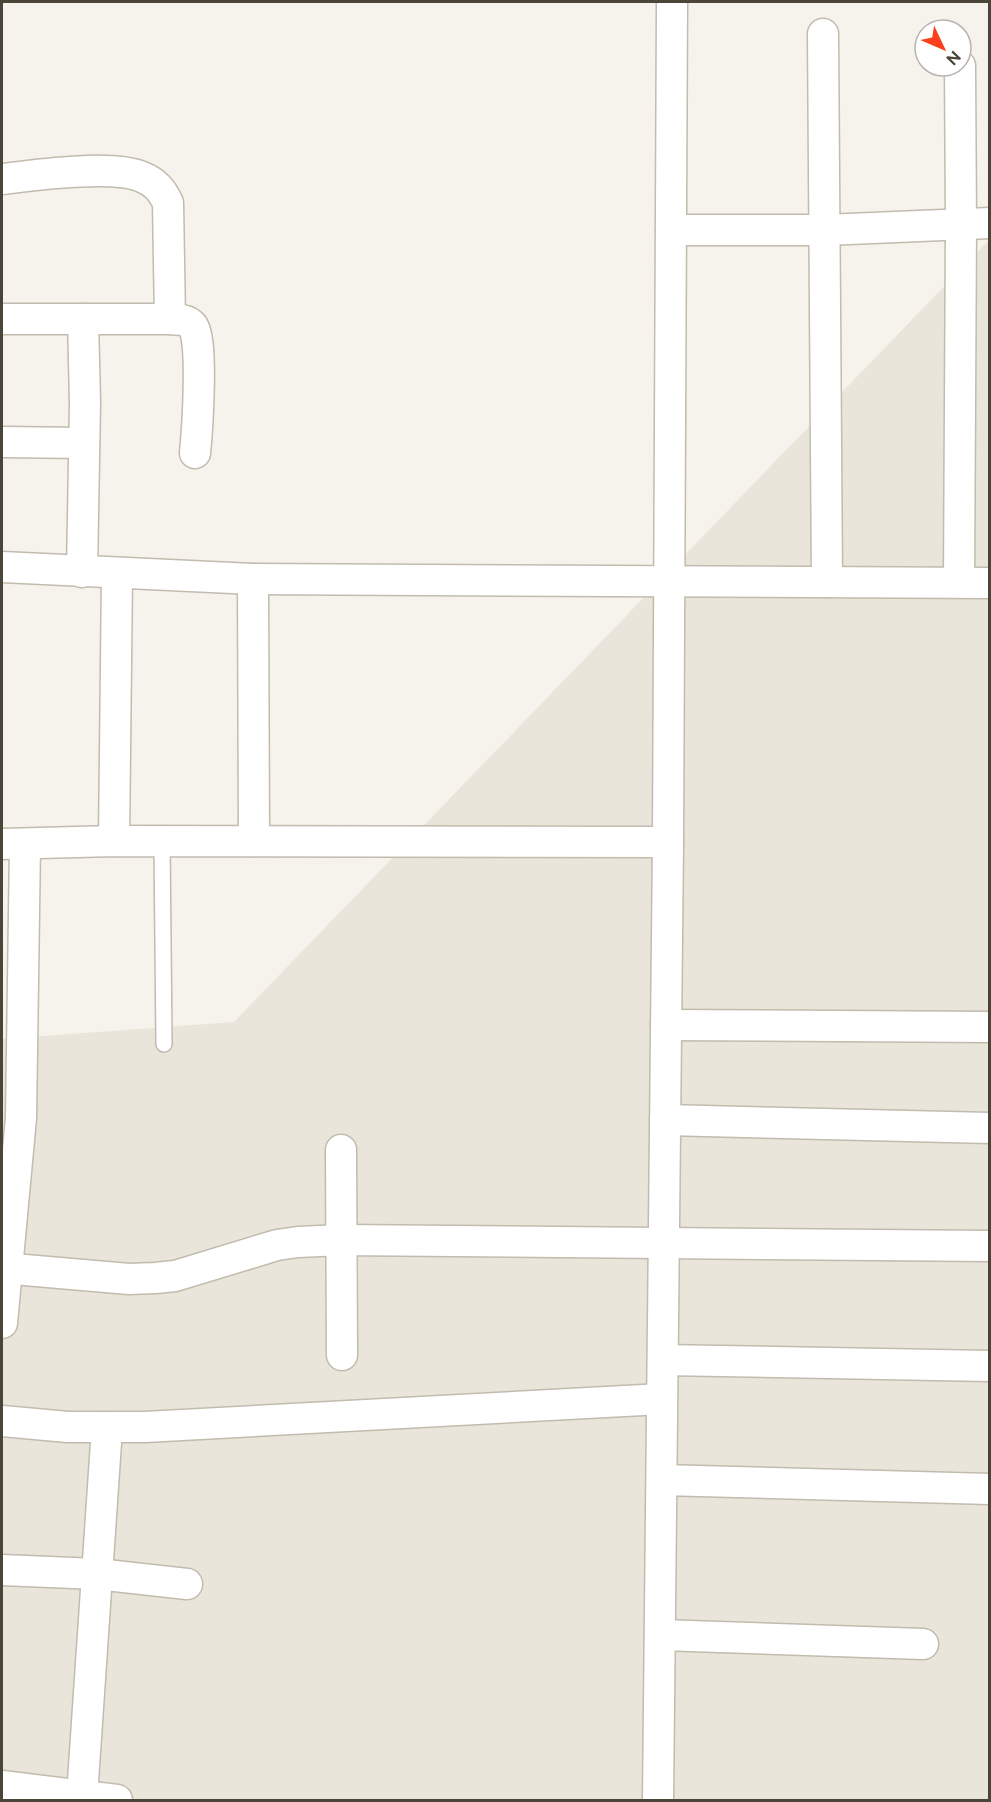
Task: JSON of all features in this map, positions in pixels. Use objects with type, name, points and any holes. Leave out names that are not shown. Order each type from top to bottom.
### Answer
[{"type":"street","points":[[658,1800],[668,842],[672,2]]},
{"type":"street","points":[[823,34],[827,582]]},
{"type":"street","points":[[959,582],[975,224],[961,78]]},
{"type":"street","points":[[2,179],[64,172],[112,172],[140,176],[153,182],[163,192],[168,203],[170,319]]},
{"type":"street","points":[[671,230],[825,230],[975,224]]},
{"type":"street","points":[[2,319],[170,319],[187,321],[194,326],[198,338],[198,426],[195,453]]},
{"type":"street","points":[[82,572],[83,319]]},
{"type":"street","points":[[2,442],[84,443]]},
{"type":"street","points":[[2,567],[253,579],[990,583]]},
{"type":"street","points":[[114,842],[117,574]]},
{"type":"street","points":[[253,579],[254,841]]},
{"type":"street","points":[[2,1323],[4,1269],[21,1118],[13,844],[254,841],[668,842]]},
{"type":"street","points":[[666,1025],[990,1027]]},
{"type":"street","points":[[665,1120],[990,1128]]},
{"type":"street","points":[[341,1150],[342,1354]]},
{"type":"street","points":[[4,1269],[129,1280],[155,1278],[175,1276],[277,1245],[342,1240],[990,1246]]},
{"type":"street","points":[[663,1360],[990,1366]]},
{"type":"street","points":[[2,1421],[107,1428],[662,1399]]},
{"type":"street","points":[[82,1796],[107,1428]]},
{"type":"street","points":[[662,1480],[990,1488]]},
{"type":"street","points":[[2,1570],[97,1574],[187,1584]]},
{"type":"street","points":[[660,1635],[923,1644]]},
{"type":"street","points":[[3,1800],[2,1788],[117,1800]]},
{"type":"lane","points":[[162,842],[164,1044]]},
{"type":"shaded area","points":[[989,240],[989,1800],[2,1800],[2,1039],[234,1022]]}]
